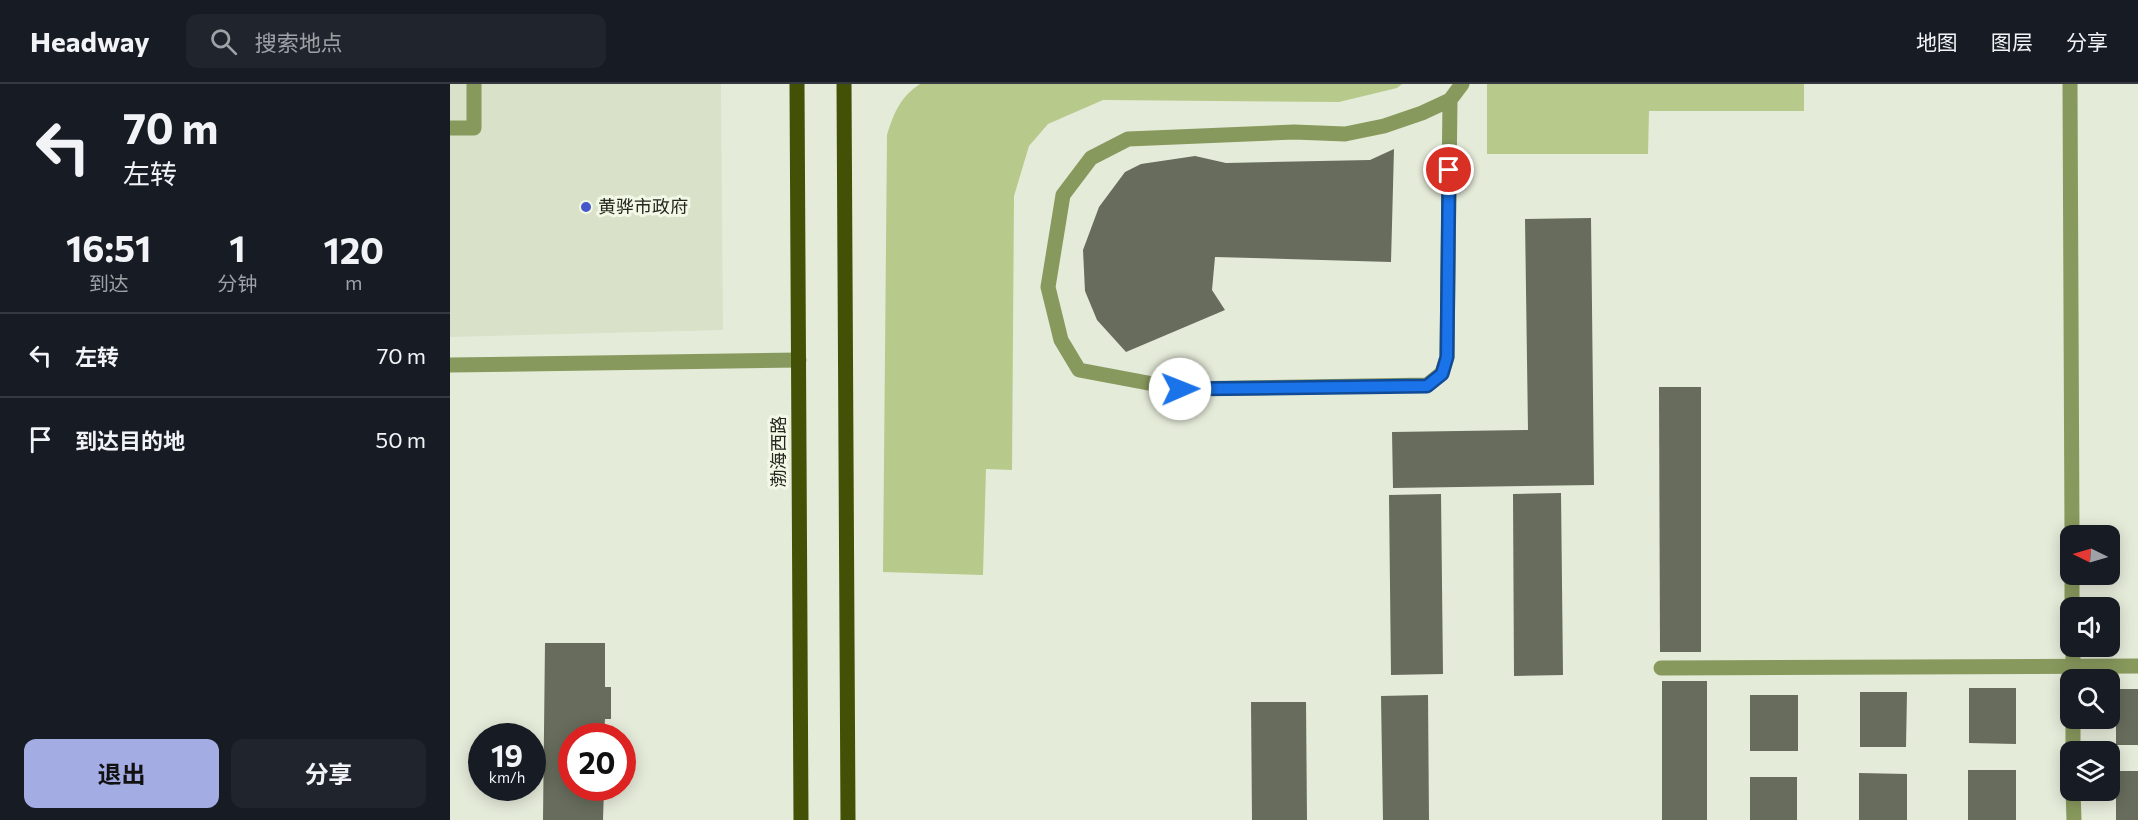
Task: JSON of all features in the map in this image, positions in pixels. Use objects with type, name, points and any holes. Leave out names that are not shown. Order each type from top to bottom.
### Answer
[{"type":"main road","name":"渤海西路","points":[[797,84],[801,820]]},
{"type":"main road","points":[[844,84],[848,820]]},
{"type":"street","points":[[450,128],[474,128],[474,84]]},
{"type":"street","points":[[1450,100],[1447,357],[1442,374],[1427,386],[1180,389],[1079,370],[1061,340],[1048,287],[1063,195],[1091,158],[1128,139],[1294,132],[1345,134],[1384,126],[1450,100],[1462,84]]},
{"type":"street","points":[[2070,84],[2072,525]]},
{"type":"street","points":[[450,365],[799,360]]},
{"type":"street","points":[[2110,669],[2138,666]]},
{"type":"street","points":[[1661,668],[2060,673]]},
{"type":"street","points":[[2073,801],[2074,820]]},
{"type":"shaded area","name":"黄骅市政府","points":[[450,84],[721,84],[723,330],[450,337]]},
{"type":"green space","points":[[920,84],[1402,84],[1397,88],[1339,102],[1103,100],[1048,124],[1029,146],[1014,196],[1012,470],[986,469],[983,575],[883,572],[887,135],[899,106],[907,94]]},
{"type":"green space","points":[[1487,84],[1804,84],[1804,111],[1649,111],[1648,154],[1487,154]]},
{"type":"building","points":[[1394,149],[1391,262],[1215,257],[1212,290],[1225,310],[1126,352],[1097,320],[1085,291],[1083,250],[1099,207],[1125,172],[1141,164],[1195,156],[1226,163],[1370,160]]},
{"type":"building","points":[[1591,218],[1594,485],[1393,488],[1392,432],[1528,430],[1525,219]]},
{"type":"building","points":[[1659,387],[1701,387],[1701,652],[1660,652]]},
{"type":"building","points":[[1561,493],[1563,675],[1514,676],[1513,494]]},
{"type":"building","points":[[1441,494],[1443,674],[1391,675],[1389,495]]},
{"type":"building","points":[[545,643],[605,643],[605,687],[611,687],[611,719],[605,719],[605,723],[558,723],[558,801],[604,801],[603,820],[543,820],[543,801],[546,801],[546,723],[544,723]]},
{"type":"building","points":[[1662,681],[1707,681],[1707,820],[1662,820]]},
{"type":"building","points":[[1969,688],[2016,688],[2016,744],[1969,743]]},
{"type":"building","points":[[2120,689],[2138,689],[2138,745],[2120,745],[2120,741],[2116,741],[2116,729],[2120,729]]},
{"type":"building","points":[[1860,692],[1907,692],[1906,747],[1860,747]]},
{"type":"building","points":[[1428,695],[1429,820],[1383,820],[1381,696]]},
{"type":"building","points":[[1750,695],[1798,695],[1798,751],[1750,751]]},
{"type":"building","points":[[1251,702],[1306,702],[1307,820],[1252,820]]},
{"type":"building","points":[[1968,770],[2016,770],[2016,820],[1968,820]]},
{"type":"building","points":[[2120,771],[2138,771],[2138,820],[2116,820],[2116,801],[2120,801]]},
{"type":"building","points":[[1859,773],[1907,774],[1907,820],[1859,820]]},
{"type":"building","points":[[1750,777],[1797,777],[1797,820],[1750,820]]},
{"type":"place","name":"黄骅市政府","points":[[586,207]]},
{"type":"route","points":[[1180,389],[1427,386],[1442,374],[1447,357],[1449,170]]}]
